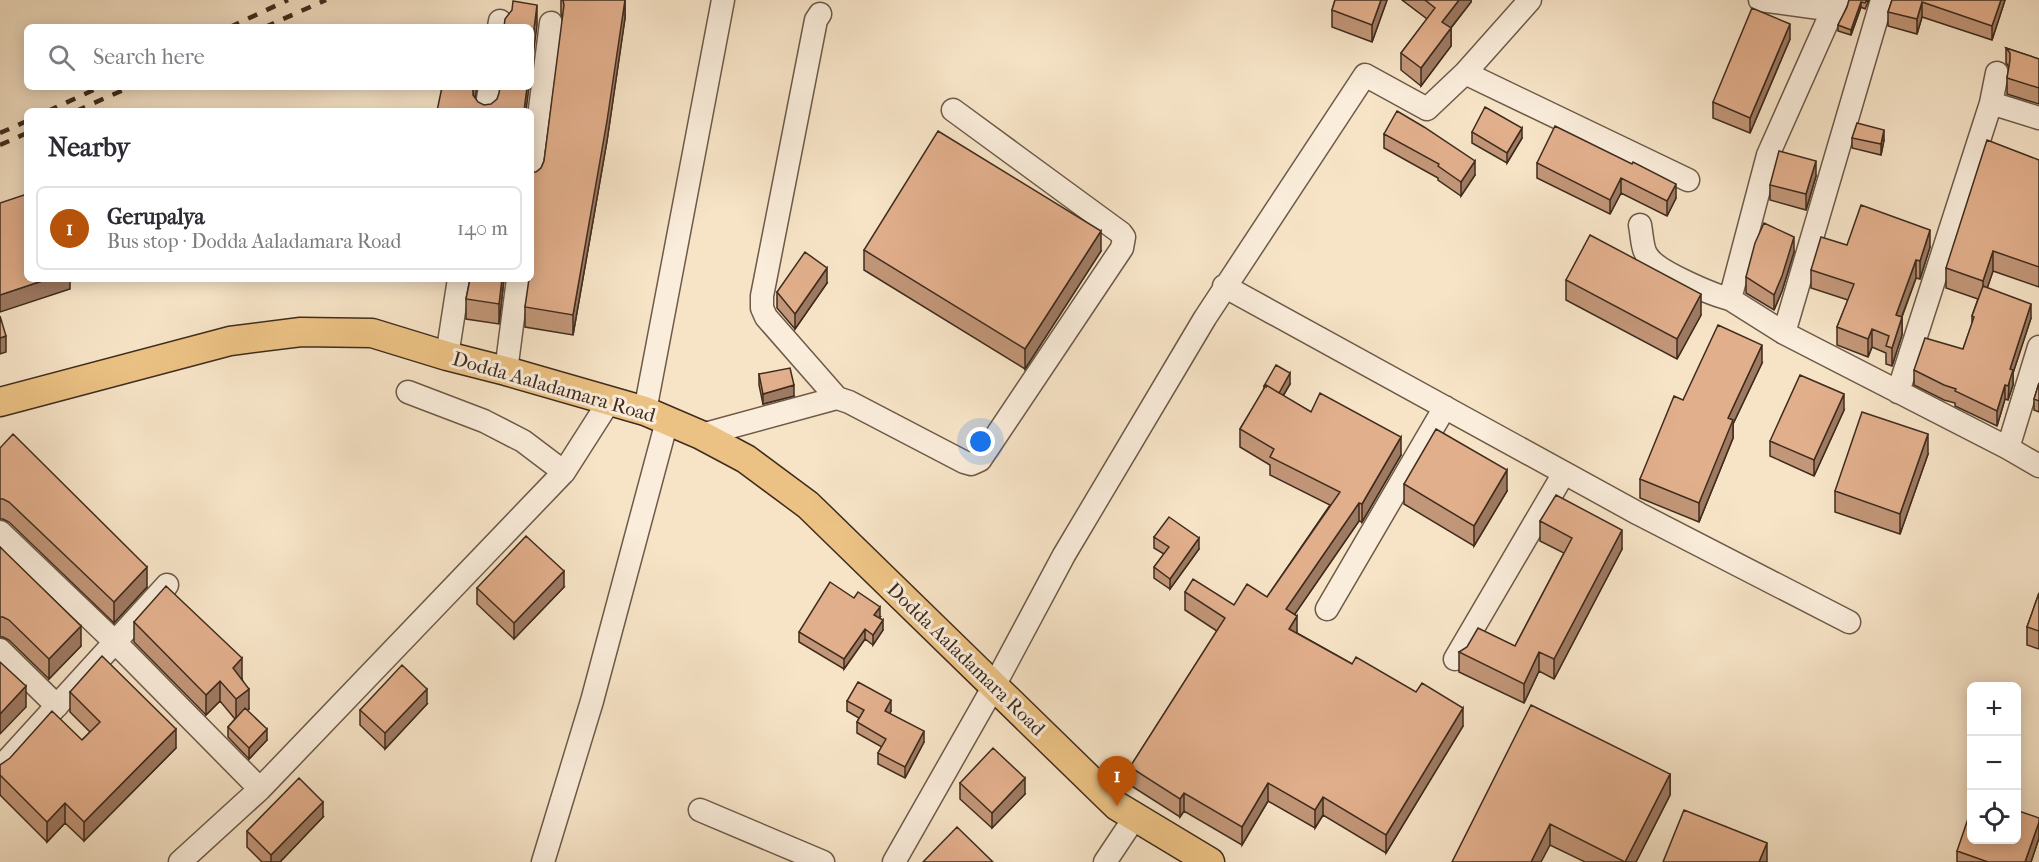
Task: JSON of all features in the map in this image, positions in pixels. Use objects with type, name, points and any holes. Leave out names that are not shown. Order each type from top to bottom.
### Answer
[{"type":"main road","name":"Dodda Aaladamara Road","points":[[0,402],[230,341],[301,332],[372,333],[447,356],[610,400],[656,416],[701,435],[746,459],[808,505],[1117,806],[1210,862]]},
{"type":"street","points":[[543,862],[592,701],[656,416],[723,0]]},
{"type":"street","points":[[894,862],[994,686],[1064,555],[1224,286],[1365,75],[1427,109],[1465,73],[1530,0]]},
{"type":"street","points":[[1730,300],[1768,155],[1835,5],[1760,0]]},
{"type":"street","points":[[1785,333],[1881,0]]},
{"type":"street","points":[[820,14],[813,32],[762,296],[762,308],[766,317],[837,398],[849,402],[964,462],[976,463],[1122,248],[1124,237],[1122,232],[953,110]]},
{"type":"street","points":[[534,155],[551,22]]},
{"type":"street","points":[[1465,73],[1688,180]]},
{"type":"street","points":[[1898,392],[1991,103],[1997,73]]},
{"type":"street","points":[[486,108],[490,90]]},
{"type":"street","points":[[1991,103],[2039,118]]},
{"type":"street","points":[[1640,225],[1647,256],[1664,270],[1712,294],[1730,300],[1785,333],[2039,466]]},
{"type":"street","points":[[447,356],[459,282]]},
{"type":"street","points":[[506,371],[518,282]]},
{"type":"street","points":[[1224,286],[1564,473],[1849,622]]},
{"type":"street","points":[[2008,448],[2039,347]]},
{"type":"street","points":[[408,392],[484,421],[523,441],[564,472]]},
{"type":"street","points":[[701,435],[837,398]]},
{"type":"street","points":[[180,862],[260,789],[564,472],[610,400]]},
{"type":"street","points":[[1327,609],[1445,407]]},
{"type":"street","points":[[1455,659],[1564,473]]},
{"type":"street","points":[[0,532],[114,642],[260,789]]},
{"type":"street","points":[[0,768],[167,585]]},
{"type":"street","points":[[0,650],[57,706]]},
{"type":"street","points":[[700,810],[823,862]]},
{"type":"street","points":[[1105,862],[1135,817]]},
{"type":"building","points":[[563,0],[625,0],[607,121],[573,315],[525,307],[529,282],[534,282],[534,172],[541,168],[544,161]]},
{"type":"building","points":[[1335,0],[1381,0],[1372,25],[1332,10]]},
{"type":"building","points":[[1425,0],[1459,0],[1442,22],[1451,28],[1421,68],[1401,53],[1435,8]]},
{"type":"building","points":[[1849,0],[1867,0],[1865,3],[1861,2],[1851,30],[1838,25]]},
{"type":"building","points":[[1892,0],[2001,0],[1992,26],[1922,2],[1917,19],[1888,12]]},
{"type":"building","points":[[513,1],[537,5],[534,29],[534,24],[504,24],[505,19],[512,10]]},
{"type":"building","points":[[1752,8],[1790,24],[1750,118],[1713,102]]},
{"type":"building","points":[[2006,48],[2039,59],[2039,88],[2007,78],[2010,53]]},
{"type":"building","points":[[441,90],[473,90],[473,95],[478,102],[484,105],[491,104],[497,99],[500,90],[527,90],[524,108],[438,108]]},
{"type":"building","points":[[1485,107],[1522,128],[1507,153],[1472,132]]},
{"type":"building","points":[[1397,111],[1475,161],[1461,182],[1438,166],[1439,164],[1384,134]]},
{"type":"building","points":[[1857,123],[1884,130],[1881,144],[1852,138]]},
{"type":"building","points":[[1555,126],[1676,184],[1667,201],[1621,178],[1610,200],[1537,163]]},
{"type":"building","points":[[938,131],[1101,231],[1025,349],[864,250]]},
{"type":"building","points":[[1987,140],[2039,160],[2039,267],[1993,251],[1983,281],[1946,268]]},
{"type":"building","points":[[1779,151],[1816,161],[1806,194],[1770,185]]},
{"type":"building","points":[[24,195],[24,282],[39,282],[0,295],[0,203]]},
{"type":"building","points":[[1861,205],[1930,230],[1920,261],[1916,260],[1896,315],[1902,317],[1892,348],[1886,346],[1889,336],[1872,329],[1868,339],[1837,327],[1854,284],[1811,270],[1821,237],[1847,245]]},
{"type":"building","points":[[1764,223],[1794,237],[1774,295],[1746,277],[1755,243]]},
{"type":"building","points":[[1590,235],[1701,294],[1677,339],[1566,280]]},
{"type":"building","points":[[805,252],[827,268],[795,314],[777,292]]},
{"type":"building","points":[[469,282],[502,282],[499,304],[466,299]]},
{"type":"building","points":[[1983,286],[2031,304],[2010,369],[2013,370],[2008,386],[2005,385],[1997,411],[1914,370],[1925,338],[1963,349]]},
{"type":"building","points":[[0,316],[6,336],[0,338]]},
{"type":"building","points":[[1718,325],[1762,345],[1728,418],[1733,420],[1699,503],[1640,479],[1674,396],[1683,400]]},
{"type":"building","points":[[1276,365],[1290,373],[1279,393],[1264,386]]},
{"type":"building","points":[[790,368],[794,385],[763,394],[759,374]]},
{"type":"building","points":[[1800,375],[1844,394],[1814,460],[1770,441]]},
{"type":"building","points":[[2039,383],[2039,401],[2034,399]]},
{"type":"building","points":[[1266,385],[1311,412],[1320,393],[1401,437],[1362,504],[1359,503],[1286,609],[1297,616],[1289,629],[1352,664],[1356,657],[1416,692],[1422,683],[1463,708],[1386,835],[1323,797],[1315,810],[1268,783],[1242,827],[1184,793],[1180,799],[1130,767],[1225,618],[1185,592],[1193,579],[1234,605],[1247,584],[1267,597],[1340,492],[1270,457],[1274,449],[1240,429]]},
{"type":"building","points":[[1862,412],[1928,434],[1900,514],[1835,491]]},
{"type":"building","points":[[1436,429],[1507,470],[1474,526],[1404,484]]},
{"type":"building","points":[[13,434],[147,567],[114,602],[9,502],[0,499],[0,448]]},
{"type":"building","points":[[1556,495],[1622,530],[1554,659],[1539,652],[1524,684],[1459,652],[1467,647],[1478,628],[1515,646],[1572,538],[1540,521]]},
{"type":"building","points":[[1169,517],[1199,538],[1170,579],[1154,567],[1169,547],[1154,537]]},
{"type":"building","points":[[526,536],[564,571],[514,623],[477,588]]},
{"type":"building","points":[[0,547],[81,626],[49,659],[9,620],[0,617]]},
{"type":"building","points":[[830,582],[854,598],[858,592],[880,607],[874,615],[883,620],[873,635],[865,629],[844,659],[799,632]]},
{"type":"building","points":[[166,586],[242,658],[233,668],[249,689],[236,699],[220,681],[206,695],[134,622]]},
{"type":"building","points":[[2039,593],[2039,631],[2027,627]]},
{"type":"building","points":[[102,656],[176,729],[84,822],[65,803],[47,822],[0,775],[0,765],[10,758],[52,711],[82,740],[100,722],[70,692]]},
{"type":"building","points":[[0,662],[26,686],[0,714]]},
{"type":"building","points":[[402,665],[427,689],[385,733],[360,710]]},
{"type":"building","points":[[858,682],[891,700],[885,711],[924,731],[905,767],[878,753],[886,739],[857,722],[864,710],[847,701]]},
{"type":"building","points":[[1531,705],[1670,774],[1625,862],[1550,824],[1531,862],[1452,862]]},
{"type":"building","points":[[245,708],[267,729],[249,748],[228,727]]},
{"type":"building","points":[[993,748],[1025,778],[992,813],[960,783]]},
{"type":"building","points":[[299,778],[323,802],[271,855],[247,831]]},
{"type":"building","points":[[1684,810],[1767,843],[1759,862],[1663,862]]},
{"type":"building","points":[[2021,812],[2039,818],[2025,862],[1988,862],[1957,851],[1967,822],[1967,844],[2021,844]]},
{"type":"building","points":[[957,827],[993,862],[923,862]]},
{"type":"railway","points":[[236,24],[288,0]]},
{"type":"railway","points":[[272,24],[326,0]]},
{"type":"railway","points":[[54,108],[94,90]]},
{"type":"railway","points":[[83,108],[123,90]]},
{"type":"railway","points":[[0,133],[24,122]]},
{"type":"railway","points":[[0,145],[24,134]]},
{"type":"place","name":"Gerupalya","points":[[1117,806]]}]
